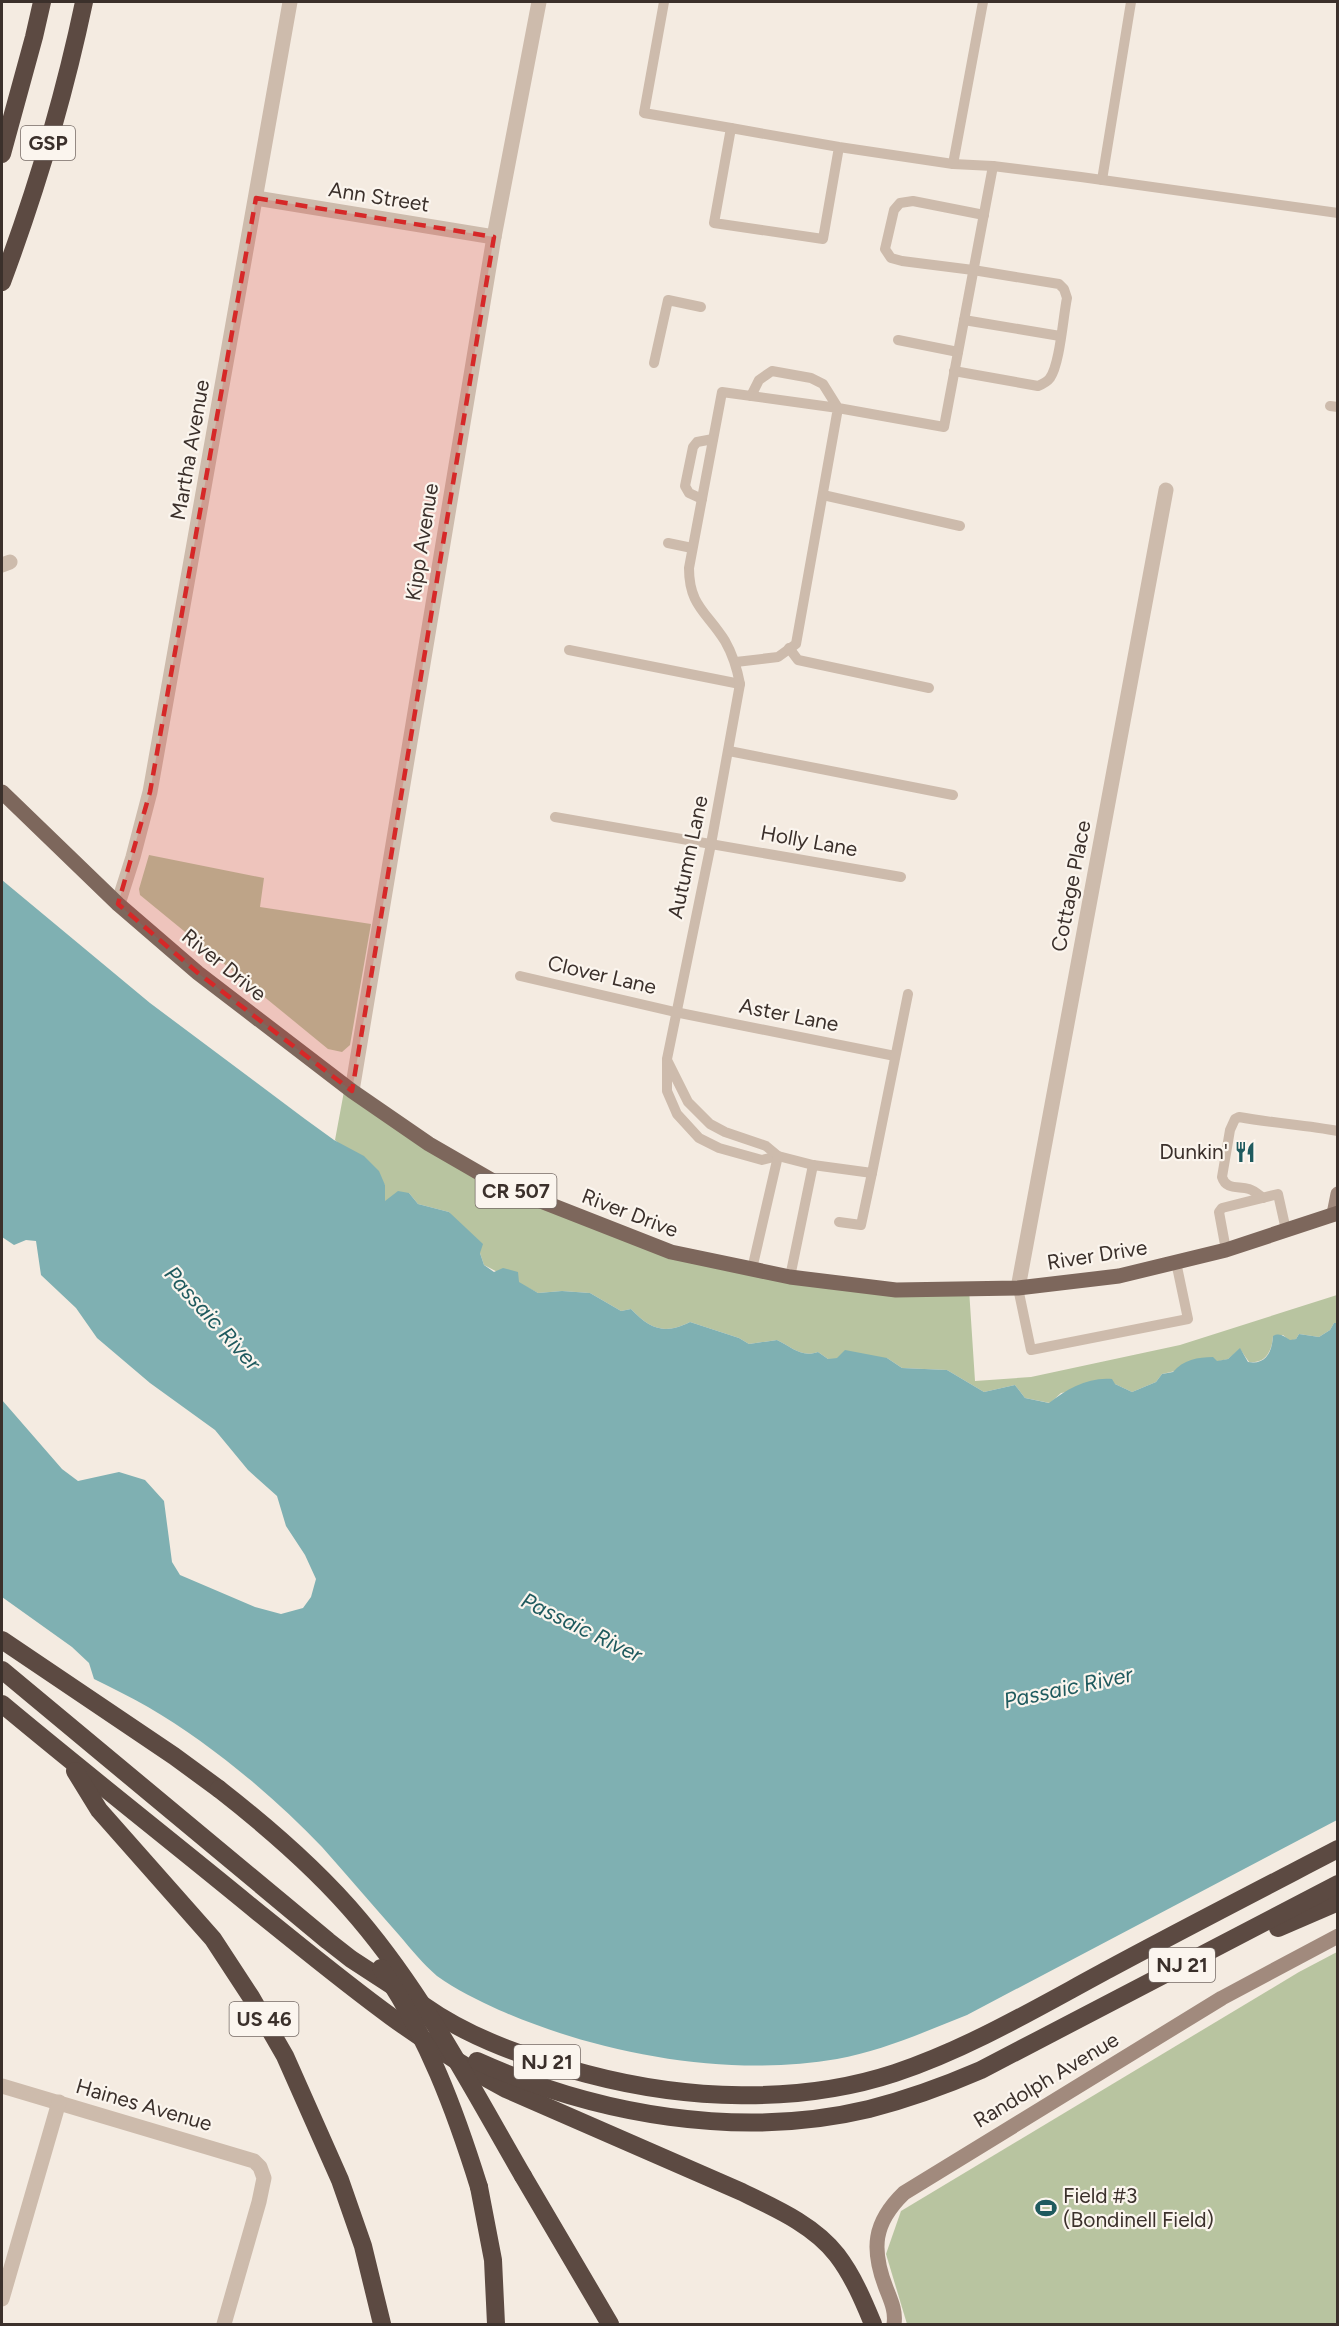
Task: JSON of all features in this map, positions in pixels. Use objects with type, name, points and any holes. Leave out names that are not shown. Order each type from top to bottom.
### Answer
[{"type":"highway","name":"GSP","points":[[2,154],[42,2]]},
{"type":"highway","name":"GSP","points":[[2,282],[47,147],[75,46],[84,2]]},
{"type":"highway","points":[[2,1640],[219,1789],[271,1830],[359,1918],[426,2009],[610,2325]]},
{"type":"highway","name":"NJ 21","points":[[2,1670],[351,1959],[443,2019],[535,2058],[600,2077],[664,2089],[725,2094],[766,2094],[827,2088],[893,2074],[926,2062],[1011,2022],[1338,1849]]},
{"type":"highway","name":"US 46","points":[[2,1704],[66,1757],[99,1810],[213,1939],[251,1997],[285,2056],[340,2180],[363,2247],[382,2325]]},
{"type":"highway","name":"NJ 21","points":[[66,1757],[319,1963],[378,2008],[406,2026],[463,2055],[525,2081],[594,2102],[696,2119],[732,2121],[802,2119],[867,2109],[936,2089],[1027,2047],[1338,1884]]},
{"type":"highway","points":[[219,1789],[268,1832],[315,1880],[359,1935],[397,1991],[431,2055],[458,2119],[479,2187],[493,2260],[496,2325]]},
{"type":"highway","points":[[1027,2047],[1296,1919],[1338,1902]]},
{"type":"highway","points":[[378,2008],[444,2054],[506,2089],[742,2192],[797,2221],[817,2235],[836,2254],[851,2275],[873,2325]]},
{"type":"main road","name":"River Drive","points":[[2,792],[118,904],[198,973],[352,1091],[429,1144],[500,1185],[671,1252],[790,1277],[896,1290],[1018,1288],[1119,1276],[1226,1250],[1336,1213]]},
{"type":"street","name":"Martha Avenue","points":[[118,904],[150,792],[290,2]]},
{"type":"street","name":"Kipp Avenue","points":[[352,1091],[494,237],[539,2]]},
{"type":"street","name":"Ann Street","points":[[256,198],[494,237]]},
{"type":"street","name":"Cottage Place","points":[[1018,1288],[1166,490]]},
{"type":"street","points":[[1336,1213],[1338,1194]]},
{"type":"street","name":"Randolph Avenue","points":[[894,2325],[896,2313],[876,2256],[876,2239],[881,2222],[891,2205],[904,2193],[1222,1998],[1338,1936]]},
{"type":"street","name":"Haines Avenue","points":[[2,2086],[244,2156],[260,2167],[264,2178],[260,2202],[224,2325]]},
{"type":"street","points":[[2,2299],[59,2102]]},
{"type":"lane","points":[[664,2],[644,113],[953,164],[993,166],[1338,213]]},
{"type":"lane","points":[[953,164],[983,2]]},
{"type":"lane","points":[[1102,180],[1131,2]]},
{"type":"lane","points":[[731,128],[714,223],[823,239],[839,147]]},
{"type":"lane","points":[[984,215],[913,201],[900,203],[894,210],[885,249],[891,258],[902,261],[973,270],[1059,284],[1064,289],[1067,298],[1055,366],[1046,383],[1038,386],[954,371],[958,352],[973,270],[984,215],[993,166]]},
{"type":"lane","points":[[654,363],[668,300],[701,307]]},
{"type":"lane","points":[[964,320],[1060,336]]},
{"type":"lane","points":[[898,340],[958,352]]},
{"type":"lane","points":[[736,662],[778,657],[796,644],[838,408],[823,384],[811,378],[772,371],[759,380],[751,396]]},
{"type":"lane","name":"Autumn Lane","points":[[778,1156],[762,1160],[719,1149],[699,1138],[677,1114],[667,1091],[667,1059],[675,1012],[711,844],[740,684],[736,662],[724,639],[697,605],[689,583],[692,548],[722,392],[838,408],[944,427],[954,371]]},
{"type":"lane","points":[[702,499],[689,493],[685,486],[693,447],[697,442],[713,439]]},
{"type":"lane","points":[[823,495],[960,526]]},
{"type":"lane","points":[[668,543],[692,548]]},
{"type":"lane","points":[[789,648],[798,660],[929,688]]},
{"type":"lane","points":[[569,650],[740,684]]},
{"type":"lane","points":[[729,751],[953,795]]},
{"type":"lane","name":"Holly Lane","points":[[555,817],[901,877]]},
{"type":"lane","name":"Clover Lane","points":[[520,976],[675,1012]]},
{"type":"lane","points":[[839,1222],[861,1225],[908,994]]},
{"type":"lane","name":"Aster Lane","points":[[675,1012],[895,1056]]},
{"type":"lane","name":"Autumn Lane","points":[[667,1059],[688,1102],[710,1124],[725,1132],[766,1146],[778,1156],[813,1165],[872,1173]]},
{"type":"lane","points":[[1263,1198],[1252,1190],[1228,1186],[1224,1183],[1222,1177],[1228,1142],[1235,1119],[1239,1117],[1275,1124],[1295,1124],[1338,1131]]},
{"type":"lane","points":[[752,1269],[778,1156]]},
{"type":"lane","points":[[790,1277],[813,1165]]},
{"type":"lane","points":[[1226,1250],[1220,1209],[1278,1194],[1286,1230]]},
{"type":"lane","points":[[1018,1288],[1031,1350],[1188,1319],[1176,1262]]},
{"type":"highlighted area","points":[[256,198],[494,237],[352,1091],[198,973],[118,904],[150,792]]},
{"type":"green space","points":[[149,855],[264,878],[260,907],[371,924],[350,1045],[342,1052],[328,1049],[140,895],[139,889]]},
{"type":"green space","points":[[345,1086],[500,1185],[671,1252],[896,1290],[969,1289],[975,1381],[1031,1377],[1180,1345],[1337,1295],[1337,1323],[1334,1323],[1330,1330],[1319,1337],[1299,1334],[1296,1339],[1290,1341],[1283,1335],[1273,1336],[1267,1356],[1259,1361],[1249,1362],[1240,1349],[1228,1359],[1162,1374],[1156,1382],[1132,1392],[1115,1384],[1061,1393],[1050,1403],[1025,1398],[1015,1385],[984,1392],[947,1370],[902,1368],[887,1358],[828,1359],[818,1352],[802,1353],[777,1340],[749,1344],[739,1338],[690,1322],[672,1328],[658,1328],[631,1309],[621,1311],[590,1293],[562,1291],[538,1293],[484,1265],[480,1253],[449,1212],[418,1204],[409,1193],[385,1202],[385,1185],[335,1140]]},
{"type":"green space","points":[[1337,1952],[1337,2324],[907,2324],[886,2254],[901,2211],[1299,1972]]},
{"type":"water","name":"Passaic River","points":[[2,880],[150,1003],[334,1140],[364,1156],[379,1171],[385,1185],[385,1201],[398,1191],[409,1193],[418,1204],[449,1212],[483,1244],[480,1253],[484,1265],[494,1272],[503,1268],[518,1272],[519,1282],[538,1293],[562,1291],[590,1293],[621,1311],[631,1309],[658,1328],[672,1328],[690,1322],[739,1338],[749,1344],[777,1340],[802,1353],[818,1352],[828,1359],[837,1358],[845,1350],[887,1358],[902,1368],[947,1370],[984,1392],[1015,1385],[1025,1398],[1049,1403],[1071,1389],[1095,1380],[1112,1379],[1115,1384],[1132,1392],[1156,1382],[1162,1374],[1173,1372],[1186,1362],[1207,1357],[1213,1357],[1217,1361],[1228,1359],[1240,1348],[1248,1362],[1259,1361],[1267,1356],[1273,1336],[1280,1335],[1290,1340],[1296,1339],[1299,1334],[1319,1337],[1330,1330],[1334,1323],[1337,1323],[1337,1820],[967,2015],[887,2046],[837,2059],[752,2066],[665,2058],[621,2050],[538,2026],[499,2010],[437,1976],[322,1847],[261,1789],[171,1721],[142,1703],[94,1679],[89,1663],[72,1647],[2,1597],[2,1400],[62,1469],[78,1481],[119,1472],[145,1480],[164,1501],[172,1562],[180,1575],[255,1607],[281,1614],[303,1608],[311,1597],[316,1579],[305,1555],[286,1526],[277,1496],[248,1470],[215,1430],[150,1383],[97,1338],[76,1308],[41,1275],[36,1241],[26,1240],[14,1245],[2,1237]]},
{"type":"place","name":"Dunkin'","points":[[1245,1152]]},
{"type":"place","name":"Field #3 (Bondinell Field)","points":[[1046,2208]]}]
